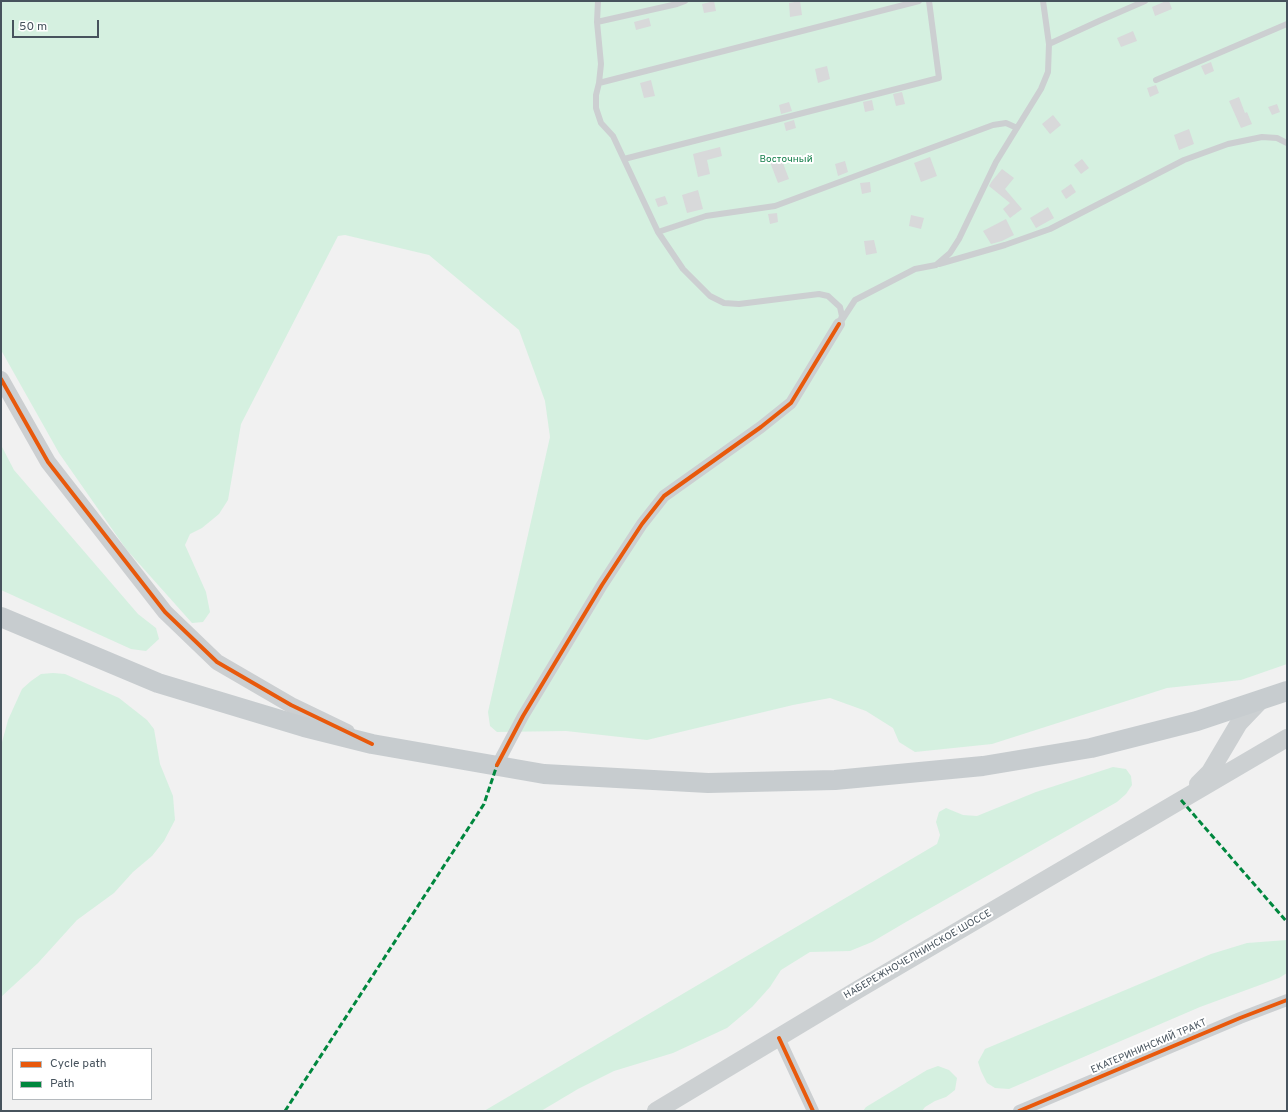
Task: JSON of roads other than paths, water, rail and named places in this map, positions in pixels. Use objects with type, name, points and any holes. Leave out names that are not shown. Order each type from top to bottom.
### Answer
[{"type":"main road","points":[[1,617],[158,683],[304,727],[372,744],[544,774],[708,782],[835,780],[983,766],[1091,748],[1197,721],[1287,691]]},
{"type":"main road","points":[[1181,800],[1210,772],[1239,723],[1260,701]]},
{"type":"main road","points":[[1181,800],[1287,738]]},
{"type":"main road","name":"НАБЕРЕЖНОЧЕЛНИНСКОЕ ШОССЕ","points":[[656,1111],[1181,800]]},
{"type":"street","points":[[497,765],[523,716],[598,592],[647,518],[664,496],[761,427],[791,403],[839,324]]},
{"type":"street","points":[[1,379],[48,462],[165,612],[217,662],[291,705],[372,744]]},
{"type":"street","name":"ЕКАТЕРИНИНСКИЙ ТРАКТ","points":[[1019,1111],[1240,1018],[1287,1000]]},
{"type":"street","points":[[779,1038],[813,1111]]},
{"type":"lane","points":[[598,1],[597,22],[601,64],[596,95],[596,108],[601,123],[613,136],[658,232],[683,269],[710,296],[724,303],[739,304],[819,294],[828,296],[840,307],[842,316],[839,324]]},
{"type":"lane","points":[[597,22],[685,1]]},
{"type":"lane","points":[[599,83],[919,1]]},
{"type":"lane","points":[[624,159],[939,78],[929,1]]},
{"type":"lane","points":[[936,265],[950,253],[959,239],[996,162],[1041,89],[1048,72],[1049,44],[1043,1]]},
{"type":"lane","points":[[1049,44],[1145,1]]},
{"type":"lane","points":[[1156,80],[1287,24]]},
{"type":"lane","points":[[658,232],[706,216],[775,206],[993,125],[1006,123],[1017,128]]},
{"type":"lane","points":[[839,324],[855,300],[915,270],[1005,245],[1050,229],[1184,160],[1221,147],[1262,137],[1276,138],[1287,143]]},
{"type":"park label","name":"Восточный","points":[[786,160]]}]
